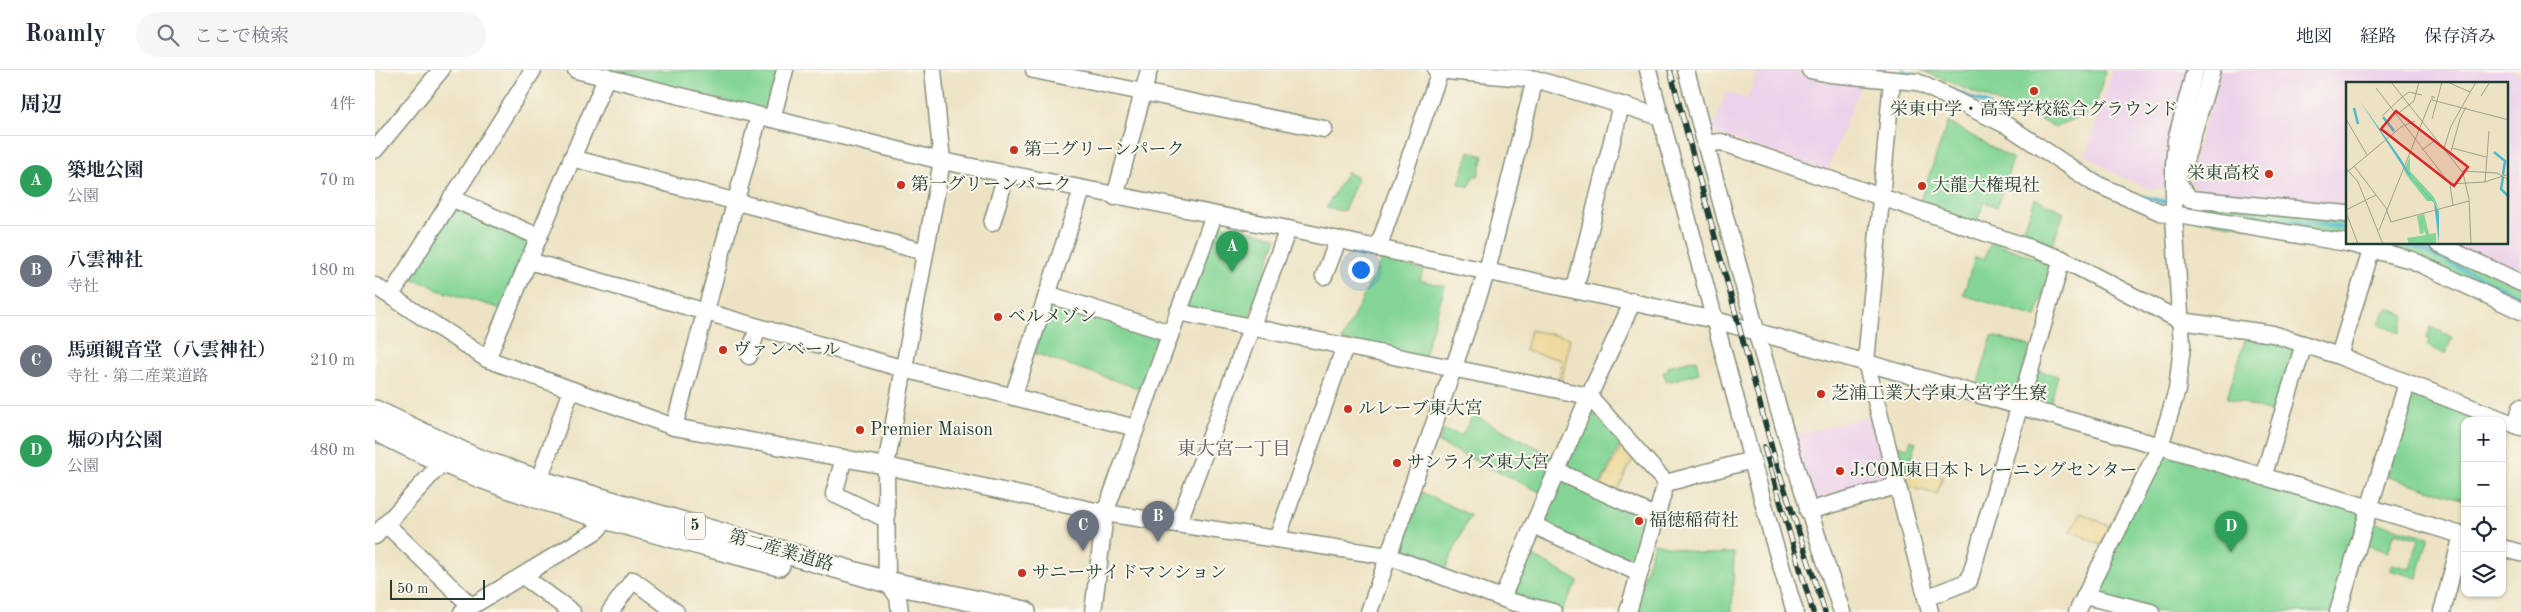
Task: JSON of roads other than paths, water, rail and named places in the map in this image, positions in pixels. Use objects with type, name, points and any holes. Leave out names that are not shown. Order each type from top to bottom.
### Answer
[{"type":"main road","name":"第二産業道路","points":[[375,411],[448,456]]},
{"type":"main road","name":"第二産業道路","points":[[375,429],[536,489],[895,597],[971,612]]},
{"type":"main road","name":"第二産業道路","points":[[895,597],[1025,612]]},
{"type":"street","points":[[375,150],[441,70]]},
{"type":"street","points":[[391,295],[533,70]]},
{"type":"street","points":[[576,70],[607,76],[942,162],[1288,229],[1715,320],[2160,446],[2461,535]]},
{"type":"street","points":[[674,428],[736,202],[785,70]]},
{"type":"street","points":[[895,597],[886,519],[886,466],[942,162],[933,70]]},
{"type":"street","points":[[1034,70],[1324,129]]},
{"type":"street","points":[[1115,197],[1149,70]]},
{"type":"street","points":[[1648,70],[1752,460],[1795,612]]},
{"type":"street","points":[[1686,70],[1756,331],[1808,511],[1842,612]]},
{"type":"street","points":[[1810,70],[1830,74],[1917,82],[2008,126],[2094,183],[2160,212],[2175,208],[2346,242]]},
{"type":"street","points":[[2077,612],[2160,446],[2180,370],[2181,321],[2175,208],[2176,140],[2195,70]]},
{"type":"street","points":[[2175,179],[2184,164],[2212,70]]},
{"type":"street","points":[[1378,248],[1438,71],[1535,79],[1661,117]]},
{"type":"street","points":[[487,359],[607,76]]},
{"type":"street","points":[[1369,612],[1487,271],[1535,79]]},
{"type":"street","points":[[1892,80],[1866,362],[1928,605],[1969,581],[2061,259]]},
{"type":"street","points":[[1575,289],[1621,105]]},
{"type":"street","points":[[1705,144],[1721,142],[2061,259],[2181,321],[2273,334],[2339,356],[2518,426],[2521,407]]},
{"type":"street","points":[[572,158],[925,252]]},
{"type":"street","points":[[991,223],[1006,174]]},
{"type":"street","points":[[2175,179],[2190,199],[2346,214]]},
{"type":"street","points":[[1013,396],[1082,190]]},
{"type":"street","points":[[451,198],[539,237]]},
{"type":"street","points":[[1093,612],[1105,512],[1213,215]]},
{"type":"street","points":[[1178,524],[1288,229]]},
{"type":"street","points":[[1324,276],[1338,240]]},
{"type":"street","points":[[2440,245],[2521,283]]},
{"type":"street","points":[[2339,356],[2372,246],[2412,260],[2521,310]]},
{"type":"street","points":[[529,262],[904,369],[1136,428]]},
{"type":"street","points":[[375,286],[487,359],[674,428],[886,466],[1105,512],[1388,556],[1502,598],[1553,612]]},
{"type":"street","points":[[1047,294],[1170,333]]},
{"type":"street","points":[[1502,598],[1589,396],[1633,301]]},
{"type":"street","points":[[1178,312],[1589,396],[1666,483]]},
{"type":"street","points":[[749,356],[757,327]]},
{"type":"street","points":[[2263,477],[2304,344]]},
{"type":"street","points":[[1277,539],[1345,346]]},
{"type":"street","points":[[2338,612],[2407,383]]},
{"type":"street","points":[[536,489],[571,390]]},
{"type":"street","points":[[448,456],[380,530],[467,609],[596,531],[610,511]]},
{"type":"street","points":[[844,458],[834,494],[886,519]]},
{"type":"street","points":[[1666,483],[1752,460]]},
{"type":"street","points":[[1557,471],[1655,516]]},
{"type":"street","points":[[1627,612],[1666,483]]},
{"type":"street","points":[[1808,511],[1897,486]]},
{"type":"street","points":[[1533,525],[1639,573]]},
{"type":"street","points":[[2443,612],[2461,544]]},
{"type":"street","points":[[2506,549],[2521,553]]},
{"type":"street","points":[[523,576],[572,612]]},
{"type":"street","points":[[610,612],[633,580],[676,612]]},
{"type":"street","points":[[2085,596],[2143,611]]},
{"type":"waterway","points":[[1903,70],[1915,75]]},
{"type":"waterway","points":[[1947,88],[1989,105]]},
{"type":"waterway","points":[[2079,163],[2103,178]]},
{"type":"waterway","points":[[2141,196],[2165,202]]},
{"type":"waterway","points":[[2186,208],[2196,210]]},
{"type":"waterway","points":[[2210,211],[2346,228]]},
{"type":"waterway","points":[[2407,245],[2416,247],[2521,297]]},
{"type":"railway","points":[[1670,70],[1774,456],[1825,612]]},
{"type":"railway","points":[[1764,447],[1813,612]]},
{"type":"place","name":"栄東中学・高等学校総合グラウンド","points":[[2034,91]]},
{"type":"place","name":"第二グリーンパーク","points":[[1014,150]]},
{"type":"place","name":"栄東高校","points":[[2269,174]]},
{"type":"place","name":"第一グリーンパーク","points":[[901,185]]},
{"type":"place","name":"大龍大権現社","points":[[1922,186]]},
{"type":"place","name":"築地公園","points":[[1232,272]]},
{"type":"place","name":"ベルメゾン","points":[[998,317]]},
{"type":"place","name":"ヴァンベール","points":[[723,350]]},
{"type":"place","name":"芝浦工業大学東大宮学生寮","points":[[1821,394]]},
{"type":"place","name":"ルレーブ東大宮","points":[[1348,409]]},
{"type":"place","name":"Premier Maison","points":[[860,430]]},
{"type":"place","name":"サンライズ東大宮","points":[[1397,463]]},
{"type":"place","name":"J:COM東日本トレーニングセンター","points":[[1840,471]]},
{"type":"place","name":"福徳稲荷社","points":[[1639,521]]},
{"type":"place","name":"八雲神社","points":[[1158,542]]},
{"type":"place","name":"馬頭観音堂（八雲神社）","points":[[1083,551]]},
{"type":"place","name":"堀の内公園","points":[[2231,552]]},
{"type":"place","name":"サニーサイドマンション","points":[[1022,573]]},
{"type":"district","name":"東大宮一丁目","points":[[1234,450]]}]
